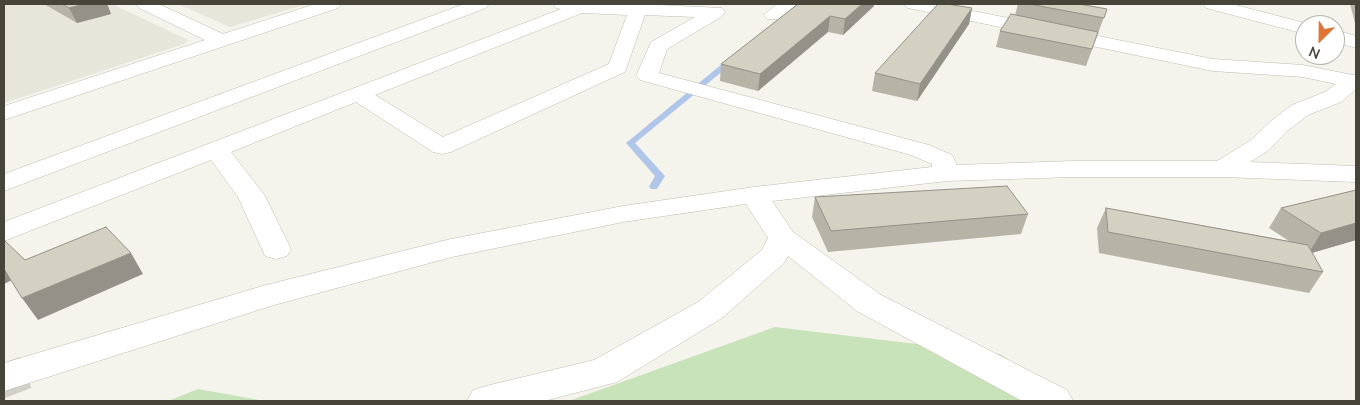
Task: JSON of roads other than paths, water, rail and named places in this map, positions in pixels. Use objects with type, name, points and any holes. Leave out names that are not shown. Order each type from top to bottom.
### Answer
[{"type":"street","points":[[145,4],[222,41]]},
{"type":"street","points":[[4,113],[332,4]]},
{"type":"street","points":[[4,183],[480,4]]},
{"type":"street","points":[[773,15],[788,4]]},
{"type":"street","points":[[913,4],[946,7],[1213,65],[1303,71],[1354,81]]},
{"type":"street","points":[[1212,4],[1295,25]]},
{"type":"street","points":[[1250,4],[1295,37]]},
{"type":"street","points":[[4,232],[358,94],[570,6],[638,9],[719,8]]},
{"type":"street","points":[[719,8],[658,46],[647,76],[920,150],[943,160],[947,174]]},
{"type":"street","points":[[358,94],[442,147],[618,68],[638,9]]},
{"type":"street","points":[[1332,65],[1354,81]]},
{"type":"street","points":[[1222,169],[1260,145],[1278,126],[1300,110],[1333,97],[1354,81]]},
{"type":"street","points":[[216,149],[251,196],[276,249]]},
{"type":"street","points":[[4,377],[266,296],[450,248],[623,214],[754,195],[947,174],[1074,169],[1222,169],[1356,174]]},
{"type":"street","points":[[754,195],[783,238],[870,303],[1054,401]]},
{"type":"street","points":[[486,401],[604,372],[710,310],[773,256],[783,238]]},
{"type":"waterway","points":[[654,187],[660,176],[630,143],[731,61]]},
{"type":"tunnel","points":[[4,363],[19,401]]}]
